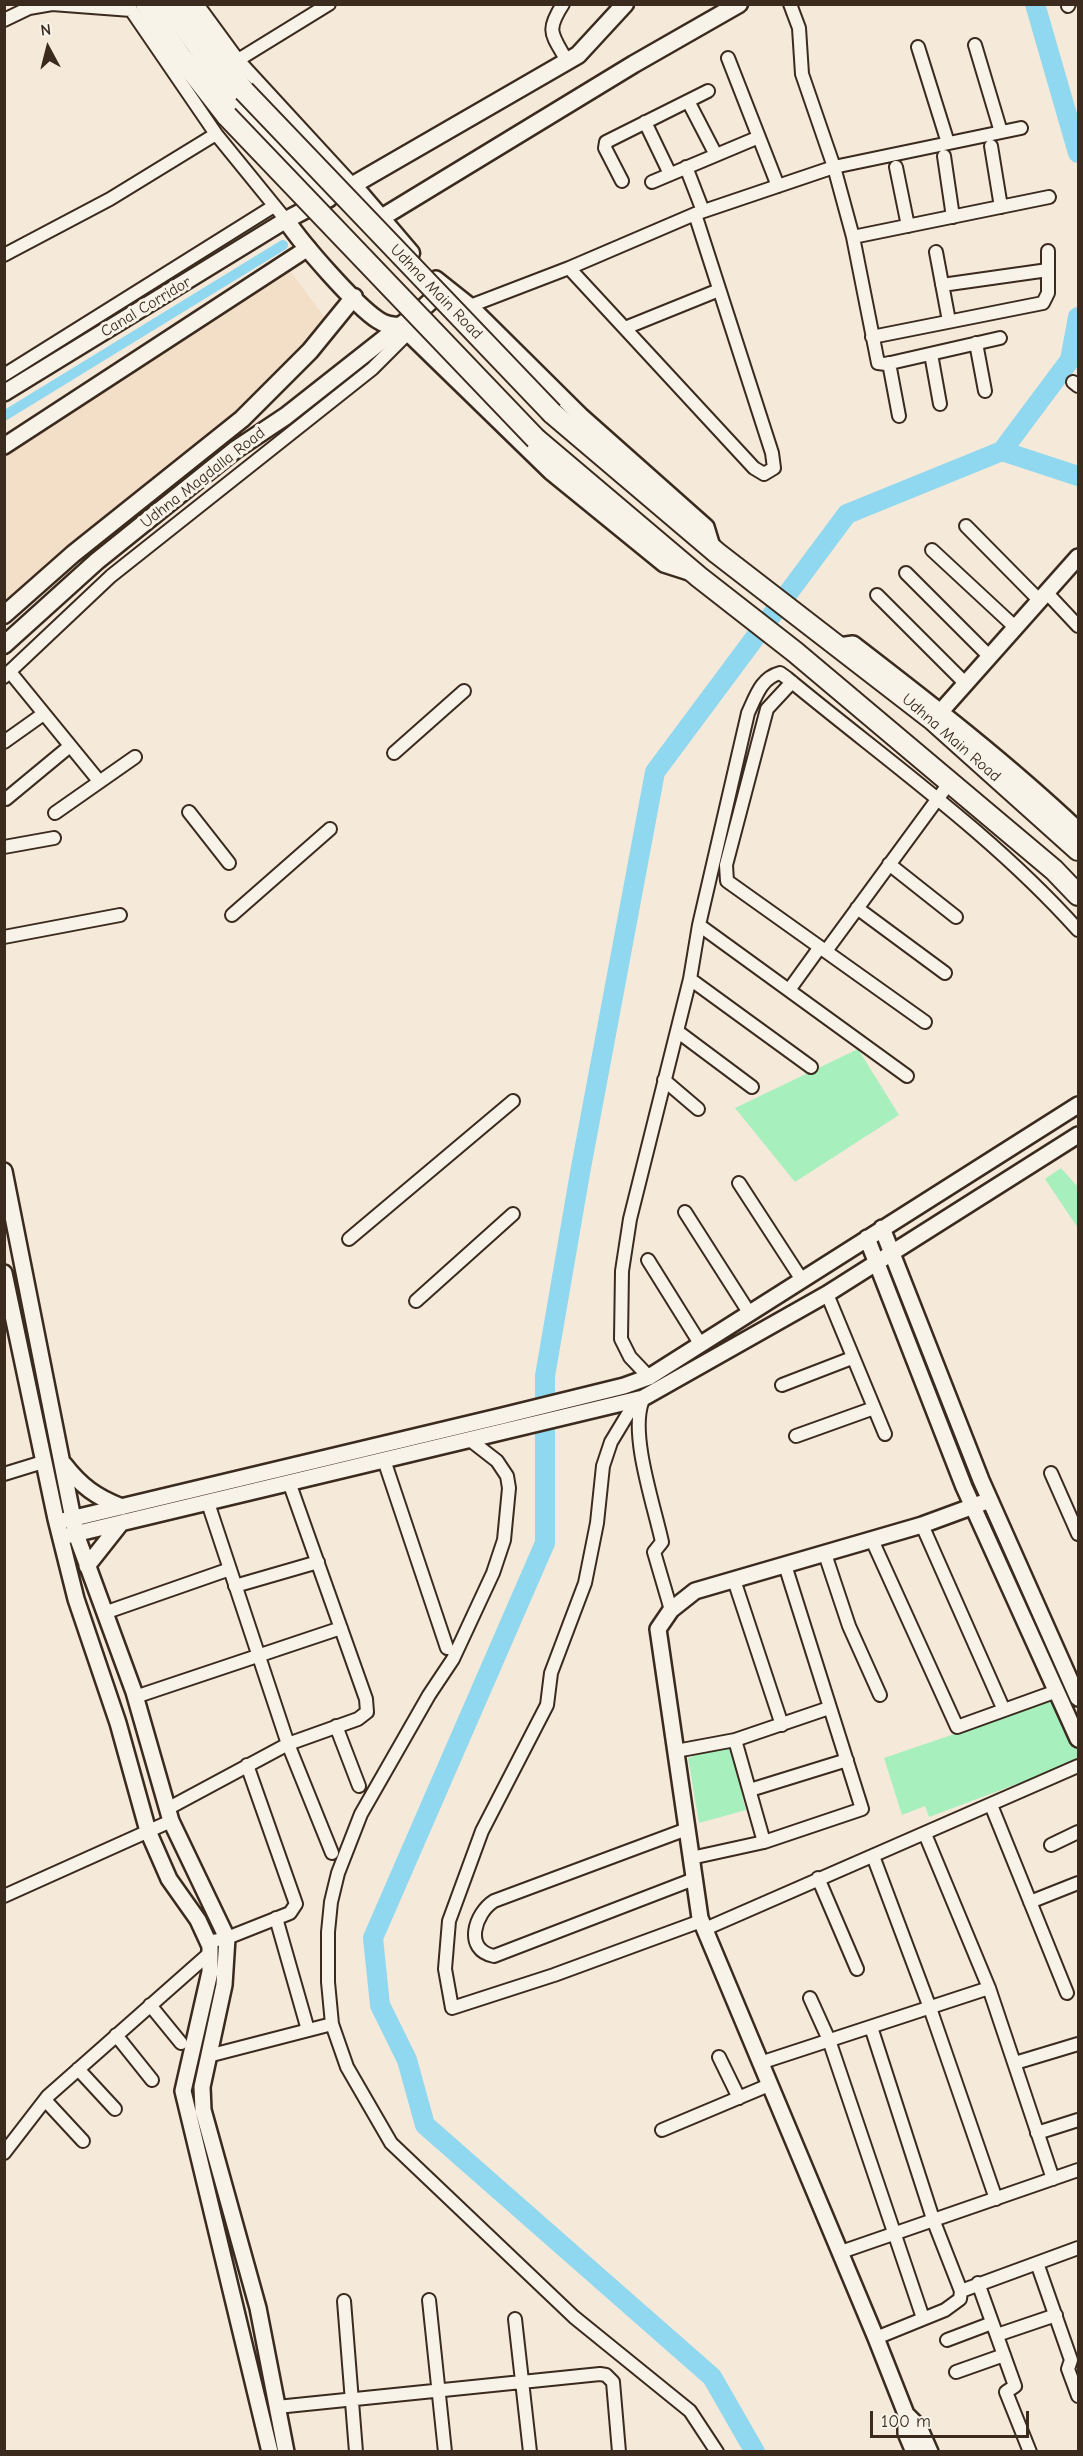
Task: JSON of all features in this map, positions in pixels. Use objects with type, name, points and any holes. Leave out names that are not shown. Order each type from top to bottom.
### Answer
[{"type":"highway","name":"Udhna Main Road","points":[[170,5],[244,91],[552,413],[715,552],[839,646],[937,716],[1078,850]]},
{"type":"highway","points":[[135,6],[181,57],[227,116],[536,439],[697,575],[795,652],[950,782],[1054,870],[1078,895]]},
{"type":"main road","points":[[406,327],[379,320],[308,248],[286,220],[353,185],[578,55],[603,31],[625,4]]},
{"type":"main road","points":[[381,218],[634,64],[739,4]]},
{"type":"main road","points":[[170,5],[223,86],[328,199]]},
{"type":"main road","points":[[353,185],[436,279]]},
{"type":"main road","name":"Udhna Magdalla Road","points":[[4,645],[98,561],[235,450],[286,416],[406,327],[432,300],[436,279]]},
{"type":"main road","points":[[4,615],[73,554],[242,420],[310,351],[354,297]]},
{"type":"street","points":[[4,20],[29,8],[52,4],[135,6],[216,134],[286,220]]},
{"type":"street","points":[[197,4],[238,60],[353,185]]},
{"type":"street","points":[[238,60],[329,4]]},
{"type":"street","points":[[563,4],[551,26],[552,34],[567,61]]},
{"type":"street","points":[[790,4],[799,28],[802,74],[834,167],[853,237],[878,363],[889,363],[1000,338]]},
{"type":"street","points":[[975,45],[1001,132]]},
{"type":"street","points":[[918,47],[946,149],[953,217]]},
{"type":"street","points":[[728,58],[778,186]]},
{"type":"street","points":[[622,181],[604,145],[609,139],[708,91]]},
{"type":"street","points":[[688,101],[716,155]]},
{"type":"street","points":[[645,122],[670,174]]},
{"type":"street","points":[[470,306],[569,268],[699,213],[834,167],[946,149],[1021,128]]},
{"type":"street","points":[[4,255],[110,199],[216,134]]},
{"type":"street","points":[[652,182],[759,137]]},
{"type":"street","points":[[991,146],[1001,207]]},
{"type":"street","points":[[569,268],[754,468],[764,474],[770,472],[774,468],[772,453],[719,290],[686,167]]},
{"type":"street","points":[[896,167],[908,226]]},
{"type":"street","points":[[853,237],[1049,197]]},
{"type":"street","points":[[4,358],[7,373],[274,206]]},
{"type":"street","name":"Canal Corridor","points":[[4,393],[286,220]]},
{"type":"street","points":[[4,446],[308,248]]},
{"type":"street","points":[[872,337],[1042,303],[1048,293],[1048,251]]},
{"type":"street","points":[[936,252],[950,321]]},
{"type":"street","points":[[942,285],[1048,270]]},
{"type":"street","points":[[436,279],[470,306],[581,416],[706,527],[715,552]]},
{"type":"street","points":[[625,328],[719,290]]},
{"type":"street","points":[[99,781],[7,674],[111,576],[372,369],[406,327],[551,472],[664,564],[697,575]]},
{"type":"street","points":[[976,343],[985,391]]},
{"type":"street","points":[[931,354],[940,404]]},
{"type":"street","points":[[889,363],[899,416]]},
{"type":"street","points":[[966,526],[1078,626]]},
{"type":"street","points":[[932,550],[1016,628]]},
{"type":"street","points":[[1078,560],[937,716],[1028,782],[1078,830]]},
{"type":"street","points":[[906,573],[990,657]]},
{"type":"street","points":[[877,596],[966,684]]},
{"type":"street","points":[[649,1377],[630,1357],[621,1339],[622,1271],[630,1219],[690,979],[699,925],[748,713],[760,687],[770,676],[780,673],[937,798],[1041,888],[1078,930]]},
{"type":"street","points":[[792,682],[767,709],[725,874],[731,886],[925,1022]]},
{"type":"street","points":[[394,753],[464,691]]},
{"type":"street","points":[[4,742],[42,715]]},
{"type":"street","points":[[6,799],[70,746]]},
{"type":"street","points":[[55,813],[135,757]]},
{"type":"street","points":[[789,990],[857,908],[950,782]]},
{"type":"street","points":[[189,812],[230,863]]},
{"type":"street","points":[[232,915],[330,829]]},
{"type":"street","points":[[4,847],[54,838]]},
{"type":"street","points":[[889,864],[956,917]]},
{"type":"street","points":[[857,908],[945,973]]},
{"type":"street","points":[[4,937],[120,915]]},
{"type":"street","points":[[699,925],[907,1076]]},
{"type":"street","points":[[690,979],[811,1067]]},
{"type":"street","points":[[676,1031],[753,1087]]},
{"type":"street","points":[[664,1080],[698,1110]]},
{"type":"street","points":[[349,1239],[513,1101]]},
{"type":"street","points":[[74,1526],[121,1523],[470,1440],[504,1424],[649,1377],[1078,1105]]},
{"type":"street","points":[[58,1530],[122,1507],[504,1424],[635,1400],[827,1294],[1078,1135]]},
{"type":"street","points":[[4,1171],[74,1526],[135,1697],[169,1815],[227,1938],[224,1985],[202,2087],[203,2110],[258,2308],[286,2451]]},
{"type":"street","points":[[739,1183],[802,1281]]},
{"type":"street","points":[[685,1212],[750,1314]]},
{"type":"street","points":[[416,1301],[513,1214]]},
{"type":"street","points":[[872,1540],[957,1727],[1003,1708],[1060,1697],[1078,1698],[990,1500],[882,1228]]},
{"type":"street","points":[[867,1238],[974,1508],[1078,1739]]},
{"type":"street","points":[[648,1260],[701,1345]]},
{"type":"street","points":[[4,1273],[58,1530],[76,1599],[118,1723],[148,1831],[169,1878],[198,1920],[209,1947],[210,1972],[186,2073],[184,2099],[270,2451]]},
{"type":"street","points":[[827,1294],[885,1434]]},
{"type":"street","points":[[783,1385],[852,1358]]},
{"type":"street","points":[[635,1400],[638,1434],[662,1542],[654,1552],[672,1610]]},
{"type":"street","points":[[635,1400],[611,1442],[603,1466],[597,1523],[585,1583],[551,1673],[547,1705],[482,1831],[449,1921],[446,1969],[452,2008],[703,1925],[925,1834],[1078,1766]]},
{"type":"street","points":[[796,1436],[874,1408]]},
{"type":"street","points":[[470,1440],[504,1468],[507,1476],[509,1488],[504,1540],[493,1573],[453,1659],[429,1695],[361,1814],[338,1873],[331,1902],[328,1932],[328,1982],[332,2024],[347,2067],[392,2143],[574,2317],[690,2411],[717,2451]]},
{"type":"street","points":[[60,1459],[77,1482],[92,1494],[122,1507]]},
{"type":"street","points":[[384,1460],[447,1648]]},
{"type":"street","points":[[4,1474],[43,1462]]},
{"type":"street","points":[[1051,1473],[1078,1534]]},
{"type":"street","points":[[4,1896],[148,1831],[247,1765],[288,1744],[363,1716],[368,1706],[289,1482]]},
{"type":"street","points":[[914,2451],[906,2433],[906,2414],[842,2252],[769,2085],[703,1925],[694,1879],[658,1629],[672,1610],[695,1591],[922,1526],[990,1500]]},
{"type":"street","points":[[208,1503],[288,1744],[332,1853]]},
{"type":"street","points":[[87,1566],[121,1523]]},
{"type":"street","points":[[922,1526],[1003,1708]]},
{"type":"street","points":[[825,1554],[849,1626],[880,1695]]},
{"type":"street","points":[[235,1586],[318,1562]]},
{"type":"street","points":[[691,1858],[764,1842],[862,1809],[785,1565]]},
{"type":"street","points":[[104,1613],[230,1569]]},
{"type":"street","points":[[734,1580],[782,1725]]},
{"type":"street","points":[[135,1697],[341,1628]]},
{"type":"street","points":[[676,1750],[735,1740],[830,1708]]},
{"type":"street","points":[[336,1726],[359,1786]]},
{"type":"street","points":[[735,1740],[764,1842]]},
{"type":"street","points":[[750,1790],[847,1760]]},
{"type":"street","points":[[4,2153],[45,2100],[150,2005],[209,1947],[290,1913],[296,1905],[247,1765]]},
{"type":"street","points":[[991,1804],[1067,1993]]},
{"type":"street","points":[[687,1829],[494,1901],[484,1907],[477,1919],[474,1929],[477,1942],[481,1951],[494,1956],[694,1879]]},
{"type":"street","points":[[1051,1845],[1078,1833]]},
{"type":"street","points":[[925,1834],[988,1988],[1053,2179]]},
{"type":"street","points":[[873,1856],[930,2008],[996,2199]]},
{"type":"street","points":[[818,1878],[857,1969]]},
{"type":"street","points":[[1030,1902],[1078,1883]]},
{"type":"street","points":[[276,1918],[308,2030]]},
{"type":"street","points":[[760,2063],[988,1988]]},
{"type":"street","points":[[810,1998],[829,2040],[896,2232],[923,2318]]},
{"type":"street","points":[[150,2005],[181,2043]]},
{"type":"street","points":[[208,2056],[332,2024]]},
{"type":"street","points":[[871,2027],[934,2222],[961,2291],[960,2299],[945,2310],[876,2338]]},
{"type":"street","points":[[116,2035],[152,2080]]},
{"type":"street","points":[[1015,2063],[1078,2044]]},
{"type":"street","points":[[719,2057],[739,2098]]},
{"type":"street","points":[[78,2069],[115,2109]]},
{"type":"street","points":[[662,2130],[769,2085]]},
{"type":"street","points":[[45,2100],[83,2141]]},
{"type":"street","points":[[1037,2133],[1078,2120]]},
{"type":"street","points":[[842,2252],[896,2232],[934,2222],[1078,2170]]},
{"type":"street","points":[[961,2291],[1078,2248]]},
{"type":"street","points":[[1037,2262],[1071,2360],[1068,2369],[1078,2396]]},
{"type":"street","points":[[978,2283],[1015,2386],[1006,2392],[1030,2451]]},
{"type":"street","points":[[429,2300],[446,2451]]},
{"type":"street","points":[[344,2301],[356,2451]]},
{"type":"street","points":[[946,2340],[1056,2315]]},
{"type":"street","points":[[515,2319],[530,2451]]},
{"type":"street","points":[[956,2372],[1004,2355]]},
{"type":"street","points":[[278,2407],[606,2375],[613,2382],[619,2451]]},
{"type":"street","points":[[906,2414],[919,2427],[930,2451]]},
{"type":"shaded area","points":[[287,267],[329,323],[244,414],[5,611],[5,447]]},
{"type":"green space","points":[[858,1049],[899,1115],[795,1182],[735,1108]]},
{"type":"green space","points":[[1061,1168],[1078,1187],[1078,1228],[1045,1179]]},
{"type":"green space","points":[[1054,1700],[1078,1749],[1078,1761],[929,1817],[925,1806],[902,1815],[884,1758]]},
{"type":"green space","points":[[729,1743],[746,1810],[699,1823],[688,1758]]},
{"type":"waterway","points":[[1035,4],[1078,153]]},
{"type":"waterway","points":[[4,416],[283,245]]},
{"type":"waterway","points":[[1002,451],[1070,360],[1078,317]]},
{"type":"waterway","points":[[755,2452],[712,2377],[425,2125],[407,2060],[380,2005],[373,1938],[545,1543],[545,1376],[580,1173],[655,772],[847,514],[1002,451],[1078,476]]}]
